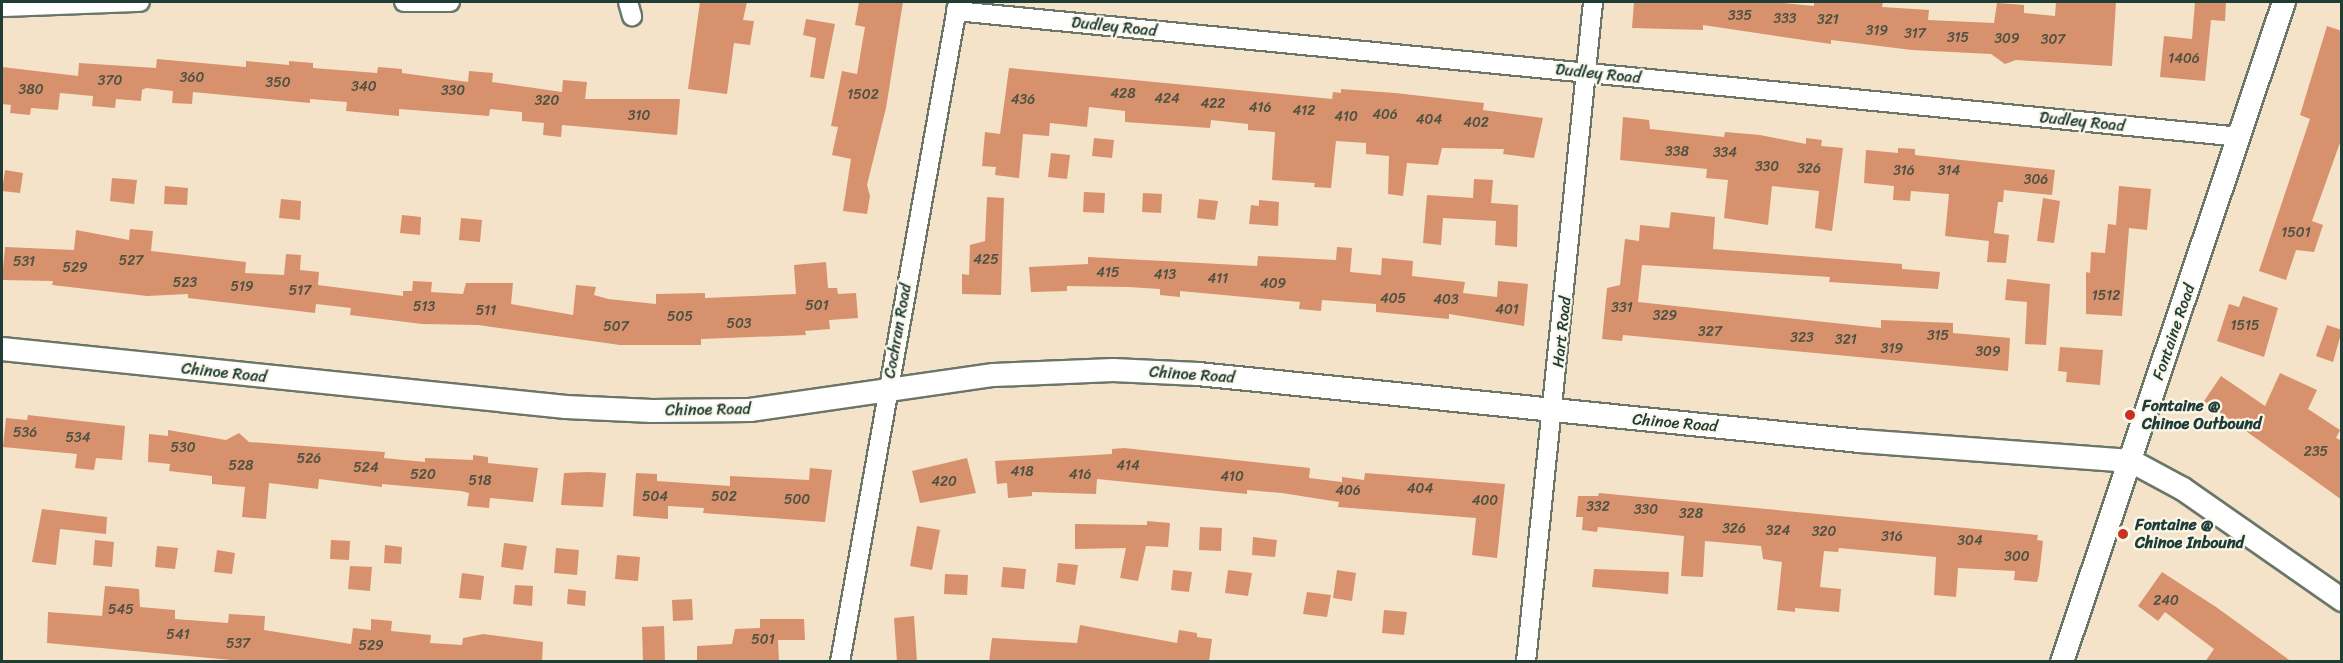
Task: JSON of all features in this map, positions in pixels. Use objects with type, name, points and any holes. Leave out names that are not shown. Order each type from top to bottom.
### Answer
[{"type":"street","points":[[2,7],[140,2]]},
{"type":"street","points":[[404,2],[450,2]]},
{"type":"street","name":"Hart Road","points":[[1526,662],[1554,411],[1593,2]]},
{"type":"street","name":"Fontaine Road","points":[[2062,662],[2284,2]]},
{"type":"street","name":"Dudley Road","points":[[957,6],[1588,73],[2240,137]]},
{"type":"street","name":"Cochran Road","points":[[840,662],[957,6]]},
{"type":"street","name":"Chinoe Road","points":[[2,349],[630,410],[750,410],[994,375],[1113,370],[1198,374],[1554,411],[2131,461],[2183,489],[2342,600]]},
{"type":"building","points":[[700,2],[747,2],[743,20],[754,21],[750,45],[734,43],[727,94],[688,89]]},
{"type":"building","points":[[859,2],[903,2],[886,108],[867,185],[870,196],[867,214],[843,211],[851,159],[832,155],[838,127],[831,126],[842,71],[857,74],[865,27],[855,25]]},
{"type":"building","points":[[1634,2],[1772,2],[1814,6],[1814,2],[1883,2],[1882,7],[1929,10],[1928,20],[1994,23],[1997,3],[2024,5],[2024,13],[2055,16],[2056,2],[2116,2],[2112,66],[2016,60],[2005,64],[1991,54],[1912,50],[1831,40],[1831,44],[1703,25],[1703,30],[1632,28]]},
{"type":"building","points":[[2195,2],[2226,2],[2225,21],[2211,20],[2205,81],[2160,77],[2164,36],[2192,39]]},
{"type":"building","points":[[806,19],[835,24],[824,79],[810,77],[816,38],[803,35]]},
{"type":"building","points":[[2327,26],[2342,31],[2342,137],[2312,221],[2323,225],[2314,252],[2296,250],[2286,280],[2259,271],[2310,119],[2300,115]]},
{"type":"building","points":[[157,59],[246,67],[246,61],[289,65],[289,61],[313,63],[313,68],[377,73],[378,67],[402,69],[402,73],[468,82],[469,71],[493,73],[492,82],[562,92],[563,80],[587,82],[585,99],[680,99],[677,135],[562,125],[561,137],[543,135],[544,123],[522,121],[522,112],[490,109],[489,116],[399,109],[399,116],[346,111],[347,102],[310,99],[310,103],[193,92],[192,104],[172,103],[173,91],[146,88],[142,90],[141,101],[116,99],[115,108],[92,106],[93,96],[60,93],[58,110],[31,108],[30,115],[10,113],[11,105],[2,104],[2,67],[78,76],[79,63],[156,68]]},
{"type":"building","points":[[1009,68],[1332,99],[1333,92],[1341,93],[1341,89],[1395,93],[1484,103],[1483,110],[1543,118],[1534,158],[1503,154],[1504,149],[1442,148],[1438,165],[1407,163],[1403,196],[1388,194],[1389,156],[1366,154],[1366,143],[1336,141],[1331,188],[1314,187],[1315,183],[1272,180],[1275,132],[1248,130],[1248,124],[1211,120],[1210,128],[1125,122],[1125,111],[1089,107],[1087,127],[1050,123],[1049,136],[1023,134],[1019,178],[995,175],[996,167],[982,166],[985,132],[1000,134]]},
{"type":"building","points":[[1623,117],[1649,120],[1650,129],[1724,137],[1725,132],[1760,135],[1806,144],[1806,138],[1822,140],[1821,146],[1843,148],[1832,231],[1815,228],[1819,191],[1772,186],[1768,225],[1724,218],[1728,180],[1706,178],[1707,169],[1620,160]]},
{"type":"building","points":[[1094,138],[1114,140],[1112,158],[1092,156]]},
{"type":"building","points":[[1898,148],[1915,149],[1915,155],[2055,170],[2052,195],[2004,190],[2003,202],[1998,202],[1994,233],[2009,235],[2006,263],[1987,262],[1989,241],[1945,236],[1949,194],[1911,191],[1910,201],[1893,200],[1894,186],[1864,183],[1866,150],[1898,153]]},
{"type":"building","points":[[1051,153],[1070,155],[1067,179],[1048,177]]},
{"type":"building","points":[[5,170],[23,173],[20,193],[2,191]]},
{"type":"building","points":[[112,178],[137,180],[134,204],[110,201]]},
{"type":"building","points":[[1474,179],[1493,180],[1491,203],[1518,205],[1517,247],[1495,245],[1496,221],[1443,218],[1441,245],[1423,243],[1427,195],[1473,198]]},
{"type":"building","points":[[165,186],[188,188],[187,205],[164,204]]},
{"type":"building","points":[[2119,186],[2151,189],[2147,230],[2129,228],[2122,316],[2086,314],[2086,272],[2090,273],[2091,252],[2105,253],[2108,224],[2116,225]]},
{"type":"building","points":[[1084,192],[1105,193],[1104,213],[1083,212]]},
{"type":"building","points":[[1143,193],[1162,194],[1161,213],[1142,212]]},
{"type":"building","points":[[987,197],[1004,198],[1001,295],[962,294],[962,274],[969,275],[970,245],[985,241]]},
{"type":"building","points":[[2043,198],[2060,201],[2054,243],[2037,241]]},
{"type":"building","points":[[281,199],[301,201],[300,220],[279,218]]},
{"type":"building","points":[[1199,199],[1218,201],[1215,220],[1197,218]]},
{"type":"building","points":[[1259,200],[1279,202],[1278,226],[1249,224],[1251,205],[1259,206]]},
{"type":"building","points":[[1671,212],[1715,217],[1713,249],[1902,264],[1902,269],[1940,272],[1938,289],[1829,282],[1830,277],[1642,265],[1638,302],[1881,328],[1881,320],[1953,323],[1953,333],[2010,338],[2008,371],[1623,335],[1622,341],[1602,339],[1607,288],[1620,285],[1625,239],[1639,241],[1640,225],[1669,228]]},
{"type":"building","points":[[402,215],[421,217],[420,235],[400,233]]},
{"type":"building","points":[[461,218],[482,220],[480,242],[459,240]]},
{"type":"building","points":[[130,229],[153,231],[151,251],[246,262],[245,273],[284,275],[286,254],[301,255],[300,270],[319,272],[318,285],[403,296],[403,291],[412,291],[413,281],[432,282],[431,292],[463,294],[466,283],[513,283],[511,304],[573,315],[576,285],[596,287],[594,295],[608,299],[656,304],[656,294],[705,293],[705,298],[796,294],[794,265],[826,262],[828,288],[837,288],[838,294],[856,293],[858,318],[829,320],[830,329],[805,331],[806,335],[701,339],[701,345],[620,345],[478,325],[422,324],[350,315],[351,308],[316,304],[315,313],[188,298],[188,294],[147,296],[52,285],[53,281],[2,280],[5,247],[74,250],[76,230],[129,240]]},
{"type":"building","points":[[1337,247],[1352,248],[1350,272],[1381,275],[1382,258],[1413,261],[1412,276],[1465,282],[1463,293],[1497,297],[1498,281],[1528,284],[1524,326],[1449,314],[1449,319],[1376,312],[1376,304],[1322,300],[1321,311],[1299,309],[1300,302],[1180,291],[1180,297],[1160,295],[1160,289],[1067,286],[1067,291],[1031,292],[1029,267],[1088,264],[1088,257],[1257,266],[1258,256],[1336,260]]},
{"type":"building","points":[[2007,279],[2050,284],[2046,345],[2025,344],[2027,302],[2005,300]]},
{"type":"building","points":[[2243,296],[2278,308],[2264,357],[2217,341],[2229,304],[2239,307]]},
{"type":"building","points":[[2327,325],[2342,330],[2333,362],[2316,356]]},
{"type":"building","points":[[2060,347],[2103,350],[2100,385],[2066,382],[2067,372],[2058,371]]},
{"type":"building","points":[[2280,373],[2317,390],[2308,409],[2340,430],[2336,438],[2342,441],[2342,500],[2204,401],[2221,376],[2265,406]]},
{"type":"building","points":[[28,415],[125,426],[122,460],[96,458],[94,470],[75,468],[77,454],[3,447],[6,418],[27,420]]},
{"type":"building","points":[[168,430],[226,440],[239,433],[249,442],[385,452],[384,458],[425,462],[425,458],[473,460],[473,455],[488,457],[488,463],[538,468],[533,502],[490,498],[489,508],[467,506],[469,493],[461,491],[382,484],[382,487],[319,479],[318,489],[269,483],[266,519],[242,517],[245,487],[212,484],[212,476],[169,471],[170,464],[148,462],[149,434],[168,436]]},
{"type":"building","points":[[1124,448],[1310,468],[1309,478],[1342,482],[1342,477],[1364,480],[1365,473],[1505,484],[1497,558],[1472,555],[1476,518],[1338,507],[1339,502],[1282,493],[1247,490],[1247,494],[1097,479],[1096,494],[1032,492],[1032,496],[1008,498],[1007,483],[997,484],[995,461],[1112,454],[1112,449]]},
{"type":"building","points":[[967,458],[976,493],[920,503],[912,471]]},
{"type":"building","points":[[810,468],[832,470],[825,522],[703,513],[704,508],[668,506],[668,519],[633,516],[636,473],[657,474],[657,481],[730,486],[730,476],[809,480]]},
{"type":"building","points":[[564,473],[606,473],[603,507],[561,505]]},
{"type":"building","points":[[1599,493],[2038,535],[2037,540],[2043,541],[2039,575],[2037,582],[2014,580],[2015,571],[1958,568],[1956,597],[1934,595],[1936,557],[1839,548],[1838,552],[1824,551],[1820,587],[1841,589],[1839,612],[1795,608],[1795,612],[1777,610],[1782,562],[1763,559],[1761,546],[1705,541],[1703,577],[1681,576],[1684,536],[1598,527],[1597,532],[1582,530],[1583,517],[1576,517],[1578,496],[1598,496]]},
{"type":"building","points":[[42,509],[107,517],[106,534],[60,529],[56,565],[32,562]]},
{"type":"building","points":[[1147,521],[1170,523],[1168,547],[1146,546],[1138,581],[1120,578],[1126,548],[1075,549],[1075,524],[1147,525]]},
{"type":"building","points":[[917,526],[940,530],[932,570],[910,566]]},
{"type":"building","points":[[1200,527],[1222,528],[1221,551],[1199,550]]},
{"type":"building","points":[[1253,537],[1277,540],[1275,557],[1252,555]]},
{"type":"building","points":[[95,540],[114,542],[112,567],[93,565]]},
{"type":"building","points":[[331,540],[350,541],[349,560],[330,559]]},
{"type":"building","points":[[504,543],[527,546],[523,570],[501,567]]},
{"type":"building","points":[[385,545],[402,547],[401,564],[384,563]]},
{"type":"building","points":[[157,546],[178,548],[175,569],[155,567]]},
{"type":"building","points":[[556,548],[579,550],[577,575],[554,573]]},
{"type":"building","points":[[217,550],[235,553],[232,574],[214,572]]},
{"type":"building","points":[[617,555],[640,557],[638,581],[615,579]]},
{"type":"building","points":[[1058,563],[1078,565],[1075,585],[1056,582]]},
{"type":"building","points":[[350,566],[372,567],[370,591],[348,589]]},
{"type":"building","points":[[1003,567],[1026,569],[1024,589],[1001,587]]},
{"type":"building","points":[[1594,569],[1669,572],[1668,594],[1592,587]]},
{"type":"building","points":[[1173,570],[1192,572],[1189,592],[1171,590]]},
{"type":"building","points":[[1228,570],[1252,573],[1248,596],[1225,593]]},
{"type":"building","points":[[1337,570],[1356,573],[1352,601],[1333,598]]},
{"type":"building","points":[[2162,572],[2216,607],[2292,662],[2205,662],[2214,649],[2165,612],[2158,621],[2138,606]]},
{"type":"building","points":[[462,573],[484,576],[481,600],[459,598]]},
{"type":"building","points":[[945,574],[968,575],[967,595],[944,594]]},
{"type":"building","points":[[515,585],[533,586],[532,606],[513,604]]},
{"type":"building","points":[[105,586],[139,589],[140,607],[175,610],[175,619],[228,623],[229,614],[265,616],[264,630],[351,644],[353,628],[371,630],[371,619],[392,621],[391,631],[431,635],[430,643],[462,645],[463,638],[483,634],[543,642],[542,662],[253,662],[47,643],[48,612],[102,616]]},
{"type":"building","points":[[568,589],[586,591],[585,606],[567,604]]},
{"type":"building","points":[[1307,592],[1331,595],[1327,617],[1303,614]]},
{"type":"building","points":[[692,599],[693,620],[673,621],[672,600]]},
{"type":"building","points":[[1384,610],[1407,612],[1404,635],[1382,633]]},
{"type":"building","points":[[914,616],[917,662],[897,662],[894,618]]},
{"type":"building","points":[[760,619],[804,619],[805,640],[778,640],[779,662],[697,662],[697,646],[732,644],[735,629],[760,628]]},
{"type":"building","points":[[1080,625],[1177,643],[1179,630],[1197,633],[1197,637],[1212,639],[1209,662],[989,662],[992,638],[1077,643]]},
{"type":"building","points":[[664,626],[665,662],[643,662],[642,627]]},
{"type":"place","name":"Fontaine @ Chinoe Outbound","points":[[2130,415]]},
{"type":"place","name":"Fontaine @ Chinoe Inbound","points":[[2123,534]]}]
